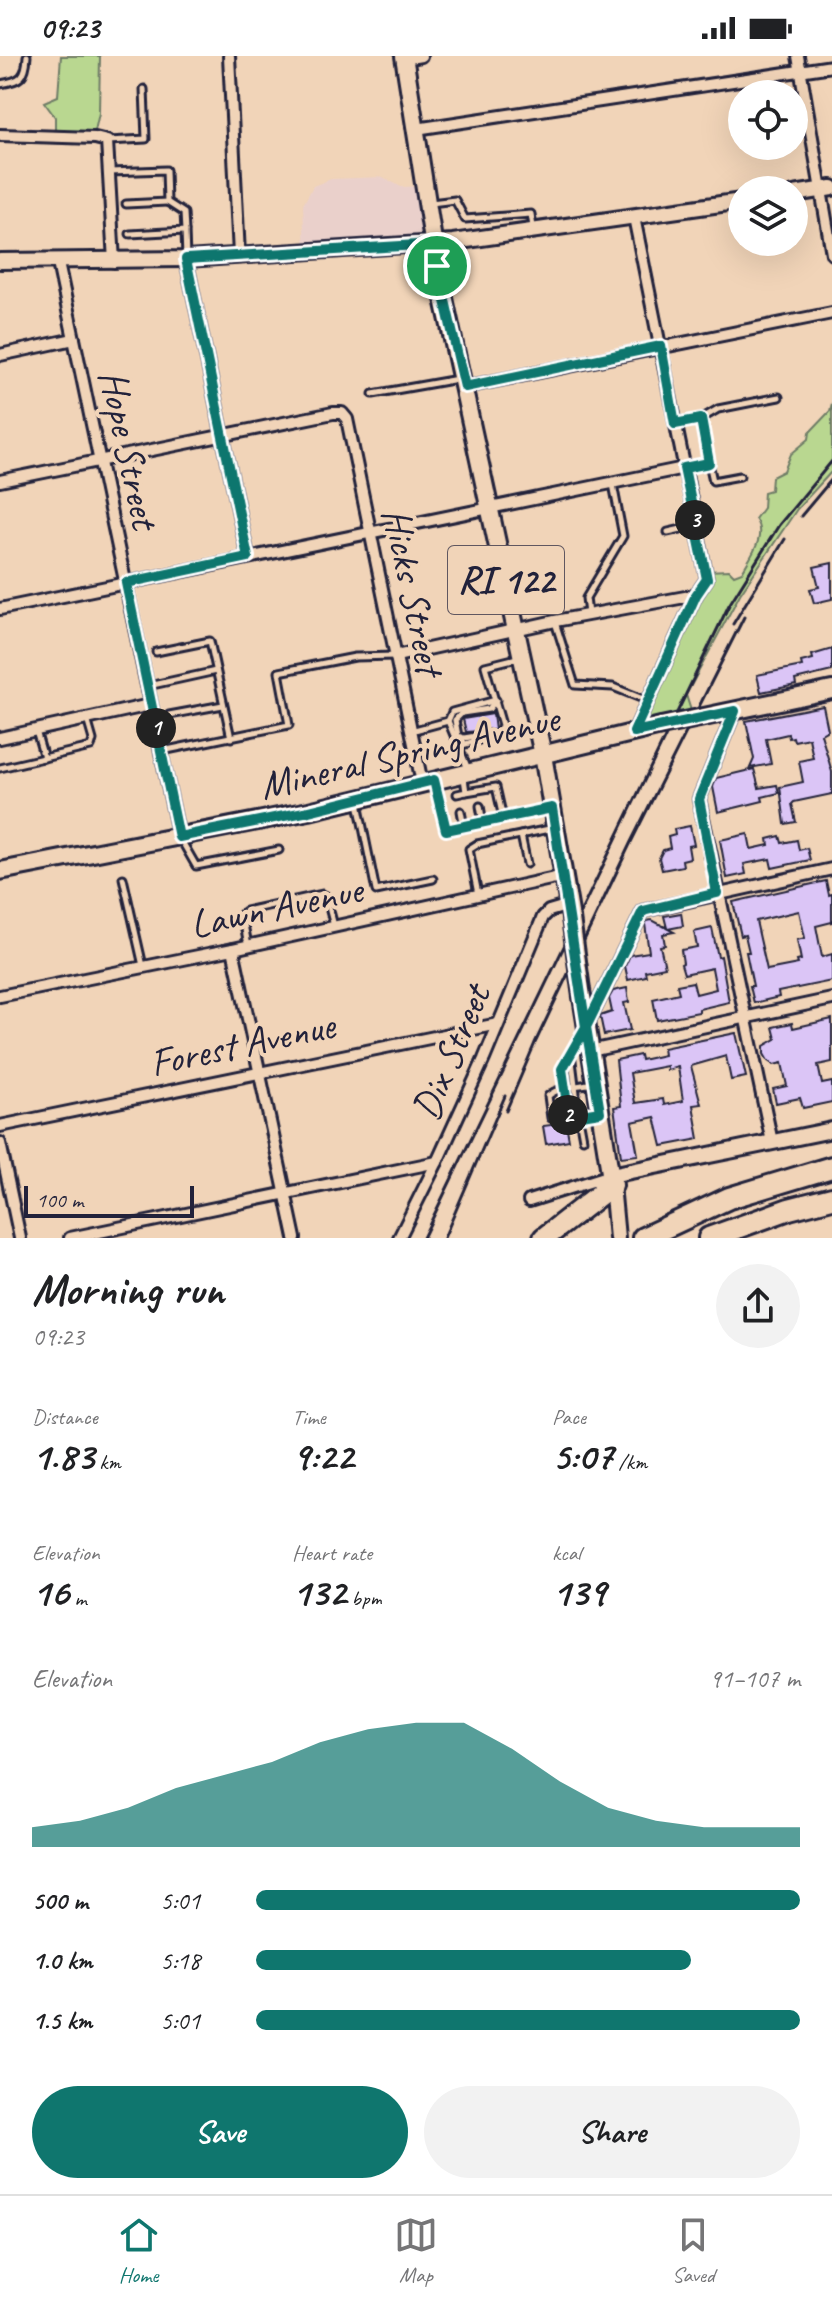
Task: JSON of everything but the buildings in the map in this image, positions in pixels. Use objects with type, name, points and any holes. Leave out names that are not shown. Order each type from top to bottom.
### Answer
[{"type":"highway","points":[[643,1238],[729,1198],[832,1167]]},
{"type":"highway","points":[[544,1238],[611,1180]]},
{"type":"highway","points":[[709,1238],[789,1209],[832,1198]]},
{"type":"main road","name":"RI 122","points":[[404,57],[434,244],[543,755],[570,912],[617,1238]]},
{"type":"main road","points":[[0,261],[114,262],[434,244],[728,203]]},
{"type":"main road","name":"Mineral Spring Avenue","points":[[0,871],[357,799],[634,732],[831,693]]},
{"type":"main road","points":[[611,1180],[832,1130]]},
{"type":"street","points":[[229,56],[239,255]]},
{"type":"street","points":[[404,57],[421,56]]},
{"type":"street","points":[[798,56],[826,189],[832,254]]},
{"type":"street","points":[[416,129],[832,66]]},
{"type":"street","points":[[0,135],[107,141],[114,262]]},
{"type":"street","points":[[634,217],[707,579],[696,595],[634,732]]},
{"type":"street","points":[[186,259],[248,557]]},
{"type":"street","name":"Hope Street","points":[[58,263],[179,837]]},
{"type":"street","points":[[464,383],[832,313]]},
{"type":"street","points":[[0,355],[74,339]]},
{"type":"street","name":"Hicks Street","points":[[222,435],[333,413],[342,413],[347,419],[411,731],[428,782]]},
{"type":"street","points":[[0,481],[222,435]]},
{"type":"street","points":[[0,609],[684,468]]},
{"type":"street","points":[[396,656],[555,621],[696,595]]},
{"type":"street","points":[[0,738],[150,705]]},
{"type":"street","points":[[735,711],[699,799],[772,1142]]},
{"type":"street","points":[[586,1027],[643,911],[832,869]]},
{"type":"street","name":"Lawn Avenue","points":[[0,996],[248,946],[564,876]]},
{"type":"street","name":"Dix Street","points":[[399,1238],[437,1162],[543,917],[549,911],[570,912]]},
{"type":"street","points":[[233,949],[295,1238]]},
{"type":"street","points":[[590,1051],[832,999]]},
{"type":"street","name":"Forest Avenue","points":[[0,1126],[498,1024]]},
{"type":"street","points":[[0,1143],[20,1238]]},
{"type":"street","points":[[70,1238],[437,1162]]},
{"type":"street","points":[[529,1201],[611,1180]]},
{"type":"lane","points":[[0,84],[20,80],[26,73],[27,56]]},
{"type":"lane","points":[[107,141],[146,139],[144,89]]},
{"type":"lane","points":[[110,172],[166,170],[167,202]]},
{"type":"lane","points":[[428,204],[455,200],[465,219],[531,214],[533,232]]},
{"type":"lane","points":[[126,204],[167,202],[184,213],[186,259]]},
{"type":"lane","points":[[130,234],[185,231]]},
{"type":"lane","points":[[373,394],[464,383]]},
{"type":"lane","points":[[675,424],[701,419],[718,409],[779,397]]},
{"type":"lane","points":[[701,419],[713,481],[740,476]]},
{"type":"lane","points":[[684,468],[709,463]]},
{"type":"lane","points":[[588,616],[586,598],[623,536],[612,483]]},
{"type":"lane","points":[[395,526],[405,566]]},
{"type":"lane","points":[[668,532],[696,526]]},
{"type":"lane","points":[[555,621],[575,685],[613,687],[648,702]]},
{"type":"lane","points":[[156,652],[210,641],[231,738]]},
{"type":"lane","points":[[162,751],[289,725],[279,672],[355,657],[396,656]]},
{"type":"lane","points":[[499,734],[502,725],[485,666],[522,657]]},
{"type":"lane","points":[[147,686],[217,671]]},
{"type":"lane","points":[[466,792],[466,773],[448,721],[452,712],[496,700]]},
{"type":"lane","points":[[496,700],[489,709],[462,713],[455,720],[458,736],[464,738],[499,734]]},
{"type":"lane","points":[[169,715],[224,704]]},
{"type":"lane","points":[[0,768],[91,747],[93,740],[87,719]]},
{"type":"lane","points":[[411,731],[448,721]]},
{"type":"lane","points":[[36,730],[44,758]]},
{"type":"lane","points":[[459,746],[499,734]]},
{"type":"lane","points":[[428,782],[446,830],[552,808]]},
{"type":"lane","points":[[457,794],[496,787],[503,818]]},
{"type":"lane","points":[[357,799],[376,891],[433,879]]},
{"type":"lane","points":[[480,806],[483,823]]},
{"type":"lane","points":[[461,811],[464,827]]},
{"type":"lane","points":[[478,895],[469,849],[477,844],[556,828]]},
{"type":"lane","points":[[521,835],[527,864]]},
{"type":"lane","points":[[179,837],[196,866],[279,850]]},
{"type":"lane","points":[[123,878],[144,967]]},
{"type":"lane","points":[[248,946],[242,914],[245,911],[306,897],[326,896],[334,927]]},
{"type":"lane","points":[[569,1117],[562,1069],[586,1027]]},
{"type":"lane","points":[[570,1052],[575,1090]]},
{"type":"lane","points":[[595,1083],[548,1096],[551,1118],[600,1112]]},
{"type":"lane","points":[[579,1114],[583,1139]]},
{"type":"shaded area","points":[[383,177],[401,187],[426,186],[436,238],[305,253],[303,205],[313,186],[331,179]]},
{"type":"green space","points":[[61,56],[100,56],[99,113],[95,131],[55,131],[55,117],[44,102],[58,96]]},
{"type":"green space","points":[[832,403],[832,471],[797,509],[740,594],[686,695],[694,720],[636,729],[707,571],[729,570],[734,575],[742,572],[759,539],[755,519],[763,508],[764,492],[771,490],[772,477],[784,471],[791,454],[809,439],[810,432],[830,411]]},
{"type":"railway","points":[[423,1238],[729,605],[779,525],[832,461]]},
{"type":"railway","points":[[801,516],[832,479]]},
{"type":"railway","points":[[733,624],[785,539]]},
{"type":"railway","points":[[506,1111],[631,842],[744,617]]},
{"type":"railway","points":[[444,1238],[505,1096]]},
{"type":"route","points":[[437,266],[434,244],[186,259],[248,557],[126,583],[179,837],[309,811],[434,780],[446,830],[552,808],[586,1027],[562,1069],[569,1117],[600,1112],[586,1027],[643,911],[717,893],[699,799],[735,711],[634,732],[696,595],[707,579],[684,468],[709,463],[701,419],[675,424],[661,346],[465,387],[437,266]]}]
